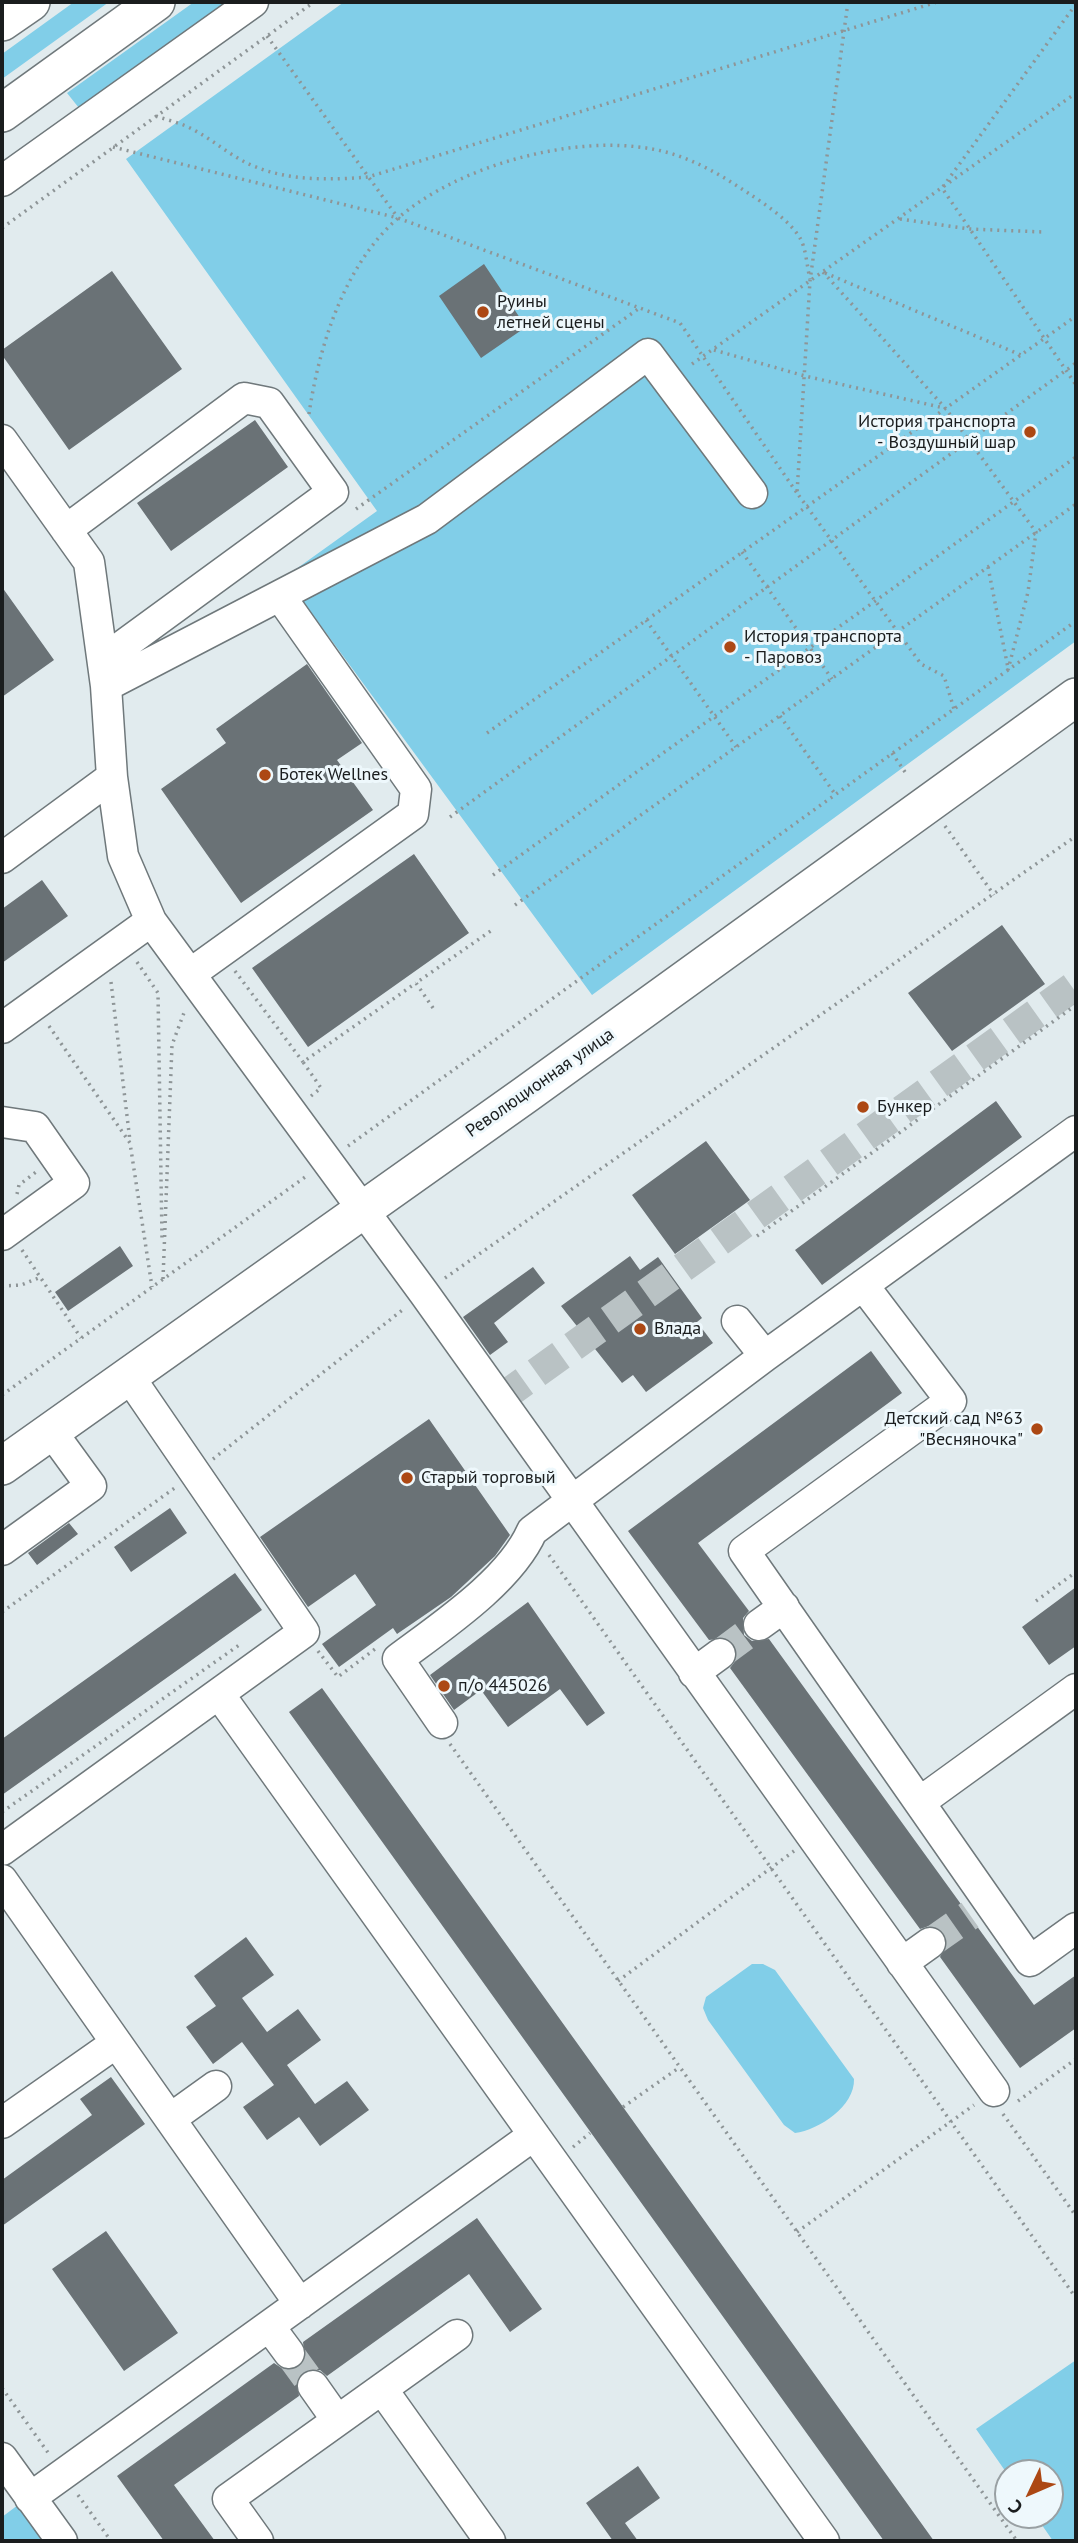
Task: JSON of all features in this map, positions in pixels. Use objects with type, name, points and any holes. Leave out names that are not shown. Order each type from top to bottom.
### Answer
[{"type":"main road","points":[[2,22],[31,2]]},
{"type":"main road","points":[[2,113],[156,2]]},
{"type":"main road","name":"Революционная улица","points":[[2,1466],[1076,696]]},
{"type":"street","points":[[2,181],[253,2]]},
{"type":"street","points":[[105,673],[280,596],[427,519],[648,354],[751,493]]},
{"type":"street","points":[[66,530],[244,398],[269,402],[333,492],[105,673]]},
{"type":"street","points":[[2,440],[89,562],[105,673],[112,778],[123,856],[151,921],[424,1293],[994,2091]]},
{"type":"street","points":[[192,977],[413,814],[416,802],[415,789],[280,596]]},
{"type":"street","points":[[2,858],[112,778]]},
{"type":"street","points":[[2,1028],[151,921]]},
{"type":"street","points":[[2,1122],[35,1127],[75,1183],[5,1232]]},
{"type":"street","points":[[446,1733],[398,1659],[476,1597],[523,1551],[532,1531],[765,1356],[1076,1131]]},
{"type":"street","points":[[863,1285],[951,1401],[744,1551],[920,1802],[979,1908],[1030,1961],[1076,1928]]},
{"type":"street","points":[[737,1321],[765,1356]]},
{"type":"street","points":[[2,1850],[304,1632],[128,1375]]},
{"type":"street","points":[[2,1550],[91,1486],[51,1430]]},
{"type":"street","points":[[759,1625],[784,1607]]},
{"type":"street","points":[[694,1673],[720,1654]]},
{"type":"street","points":[[920,1802],[1076,1689]]},
{"type":"street","points":[[219,1694],[824,2541]]},
{"type":"street","points":[[2,1880],[300,2304]]},
{"type":"street","points":[[902,1963],[930,1943]]},
{"type":"street","points":[[2,2123],[117,2043]]},
{"type":"street","points":[[170,2119],[216,2086]]},
{"type":"street","points":[[30,2498],[534,2135]]},
{"type":"street","points":[[269,2326],[289,2353]]},
{"type":"street","points":[[258,2541],[228,2498],[457,2335]]},
{"type":"street","points":[[313,2386],[337,2420]]},
{"type":"street","points":[[382,2389],[490,2541]]},
{"type":"street","points":[[2,2458],[62,2541]]},
{"type":"path","points":[[2,228],[314,2]]},
{"type":"path","points":[[797,493],[810,281],[848,2]]},
{"type":"path","points":[[156,116],[192,129],[222,150],[258,169],[338,180],[368,177],[936,2]]},
{"type":"path","points":[[942,188],[1076,4]]},
{"type":"path","points":[[267,36],[398,218]]},
{"type":"path","points":[[692,364],[1076,93]]},
{"type":"path","points":[[302,449],[313,389],[338,307],[362,263],[398,218],[477,171],[524,158],[578,148],[615,145],[652,149],[691,160],[768,206],[800,238],[810,281]]},
{"type":"path","points":[[113,147],[398,218],[680,323],[797,493],[900,631],[921,664],[944,676],[954,709]]},
{"type":"path","points":[[942,188],[1076,385]]},
{"type":"path","points":[[898,219],[969,229],[1043,232]]},
{"type":"path","points":[[823,272],[1022,355]]},
{"type":"path","points":[[823,272],[946,409],[1036,532],[1028,593],[1008,670]]},
{"type":"path","points":[[356,509],[641,307]]},
{"type":"path","points":[[487,733],[1076,316]]},
{"type":"path","points":[[713,350],[805,376],[946,409]]},
{"type":"path","points":[[450,817],[1076,363]]},
{"type":"path","points":[[493,875],[1076,457]]},
{"type":"path","points":[[515,905],[1076,504]]},
{"type":"path","points":[[742,552],[832,678]]},
{"type":"path","points":[[988,567],[1008,670]]},
{"type":"path","points":[[646,620],[736,747]]},
{"type":"path","points":[[2,1395],[1076,621]]},
{"type":"path","points":[[780,716],[835,795]]},
{"type":"path","points":[[892,754],[905,772]]},
{"type":"path","points":[[941,821],[994,895]]},
{"type":"path","points":[[2,1612],[195,1473],[424,1293],[1076,836]]},
{"type":"path","points":[[303,1062],[492,930]]},
{"type":"path","points":[[115,946],[158,993],[163,1279]]},
{"type":"path","points":[[115,946],[130,1143],[152,1287]]},
{"type":"path","points":[[233,969],[321,1088]]},
{"type":"path","points":[[163,1279],[172,1045],[192,977]]},
{"type":"path","points":[[416,983],[433,1008]]},
{"type":"path","points":[[34,1005],[130,1143]]},
{"type":"path","points":[[757,1236],[1076,1005]]},
{"type":"path","points":[[5,1232],[41,1277],[81,1338]]},
{"type":"path","points":[[2,1286],[21,1285],[41,1277]]},
{"type":"path","points":[[532,1531],[1076,2298]]},
{"type":"path","points":[[1036,1601],[1076,1572]]},
{"type":"path","points":[[304,1632],[338,1677],[380,1646]]},
{"type":"path","points":[[2,1812],[245,1641]]},
{"type":"path","points":[[446,1733],[618,1981],[1017,2541]]},
{"type":"path","points":[[618,1981],[812,1838]]},
{"type":"path","points":[[1076,2059],[1002,2113],[1076,2216]]},
{"type":"path","points":[[623,2107],[680,2067]]},
{"type":"path","points":[[797,2232],[994,2091]]},
{"type":"path","points":[[570,2149],[590,2133]]},
{"type":"shaded area","points":[[74,2],[109,2],[2,79],[2,54]]},
{"type":"shaded area","points":[[194,2],[226,2],[79,108],[67,93]]},
{"type":"shaded area","points":[[344,2],[1076,2],[1076,641],[592,995],[285,577],[377,511],[126,159]]},
{"type":"shaded area","points":[[752,1964],[763,1964],[775,1970],[854,2079],[853,2089],[842,2107],[824,2122],[804,2131],[795,2133],[784,2125],[708,2020],[703,2008],[706,1997]]},
{"type":"shaded area","points":[[1076,2360],[1076,2541],[1053,2541],[1045,2529],[1064,2529],[1064,2459],[997,2459],[976,2429]]},
{"type":"shaded area","points":[[18,2505],[44,2541],[2,2541],[2,2517]]},
{"type":"building","name":"Руины летней сцены","points":[[484,264],[526,327],[481,358],[439,296]]},
{"type":"building","points":[[112,271],[182,369],[69,450],[2,355],[2,350]]},
{"type":"building","points":[[255,420],[288,467],[171,551],[137,503]]},
{"type":"building","points":[[2,587],[54,660],[2,697]]},
{"type":"building","name":"Ботек Wellnes","points":[[307,664],[362,743],[337,760],[373,810],[241,903],[161,789],[226,743],[216,729]]},
{"type":"building","points":[[414,854],[469,933],[308,1047],[252,968]]},
{"type":"building","points":[[42,880],[68,916],[2,963],[2,909]]},
{"type":"building","points":[[1002,925],[1045,984],[952,1051],[908,993]]},
{"type":"building","points":[[996,1101],[1022,1137],[822,1285],[795,1250]]},
{"type":"building","points":[[706,1141],[750,1200],[675,1254],[632,1195]]},
{"type":"building","points":[[120,1246],[133,1266],[68,1311],[55,1292]]},
{"type":"building","name":"Влада","points":[[630,1256],[640,1270],[658,1257],[702,1318],[697,1322],[713,1343],[646,1392],[633,1375],[622,1383],[561,1306]]},
{"type":"building","points":[[533,1267],[545,1283],[494,1323],[508,1342],[490,1355],[463,1317]]},
{"type":"building","points":[[871,1351],[902,1393],[698,1543],[749,1611],[743,1618],[744,1635],[752,1641],[769,1639],[1034,2005],[1076,1975],[1076,2028],[1020,2068],[940,1957],[947,1942],[944,1932],[929,1926],[920,1929],[730,1668],[736,1660],[734,1644],[726,1638],[709,1640],[628,1531]]},
{"type":"building","name":"Старый торговый","points":[[429,1419],[510,1535],[495,1556],[451,1597],[397,1634],[393,1628],[339,1667],[322,1644],[376,1605],[355,1574],[308,1607],[260,1537]]},
{"type":"building","points":[[170,1508],[187,1533],[131,1572],[114,1547]]},
{"type":"building","points":[[69,1523],[78,1534],[37,1565],[28,1553]]},
{"type":"building","points":[[235,1573],[262,1610],[2,1795],[2,1739]]},
{"type":"building","points":[[1076,1587],[1076,1646],[1049,1665],[1022,1627]]},
{"type":"building","points":[[528,1602],[605,1713],[587,1726],[560,1689],[508,1727],[481,1690],[454,1710],[430,1675]]},
{"type":"building","points":[[322,1688],[934,2541],[884,2541],[289,1712]]},
{"type":"building","points":[[246,1937],[274,1975],[242,1998],[267,2032],[298,2009],[321,2040],[287,2065],[315,2104],[347,2081],[369,2110],[320,2146],[299,2117],[267,2140],[243,2107],[274,2085],[242,2042],[213,2064],[186,2027],[216,2006],[194,1976]]},
{"type":"building","points":[[111,2077],[145,2124],[2,2226],[2,2180],[92,2115],[80,2099]]},
{"type":"building","points":[[477,2218],[542,2309],[510,2332],[469,2274],[327,2376],[320,2370],[304,2371],[297,2379],[299,2396],[174,2485],[215,2541],[164,2541],[117,2476],[274,2363],[283,2369],[299,2367],[305,2359],[303,2342]]},
{"type":"building","points":[[106,2231],[178,2333],[124,2371],[52,2269]]},
{"type":"building","points":[[638,2466],[660,2498],[625,2523],[638,2541],[613,2541],[586,2503]]},
{"type":"tunnel","points":[[500,1399],[1076,985]]},
{"type":"tunnel","points":[[720,1654],[759,1625]]},
{"type":"tunnel","points":[[930,1943],[970,1915]]},
{"type":"tunnel","points":[[289,2353],[313,2386]]},
{"type":"place","name":"Руины летней сцены","points":[[483,312]]},
{"type":"place","name":"История транспорта - Воздушный шар","points":[[1030,432]]},
{"type":"place","name":"История транспорта - Паровоз","points":[[730,647]]},
{"type":"place","name":"Ботек Wellnes","points":[[265,775]]},
{"type":"place","name":"Бункер","points":[[863,1107]]},
{"type":"place","name":"Влада","points":[[640,1329]]},
{"type":"place","name":"Детский сад №63 \"Весняночка\"","points":[[1037,1429]]},
{"type":"place","name":"Старый торговый","points":[[407,1478]]},
{"type":"place","name":"п/о 445026","points":[[444,1686]]}]
